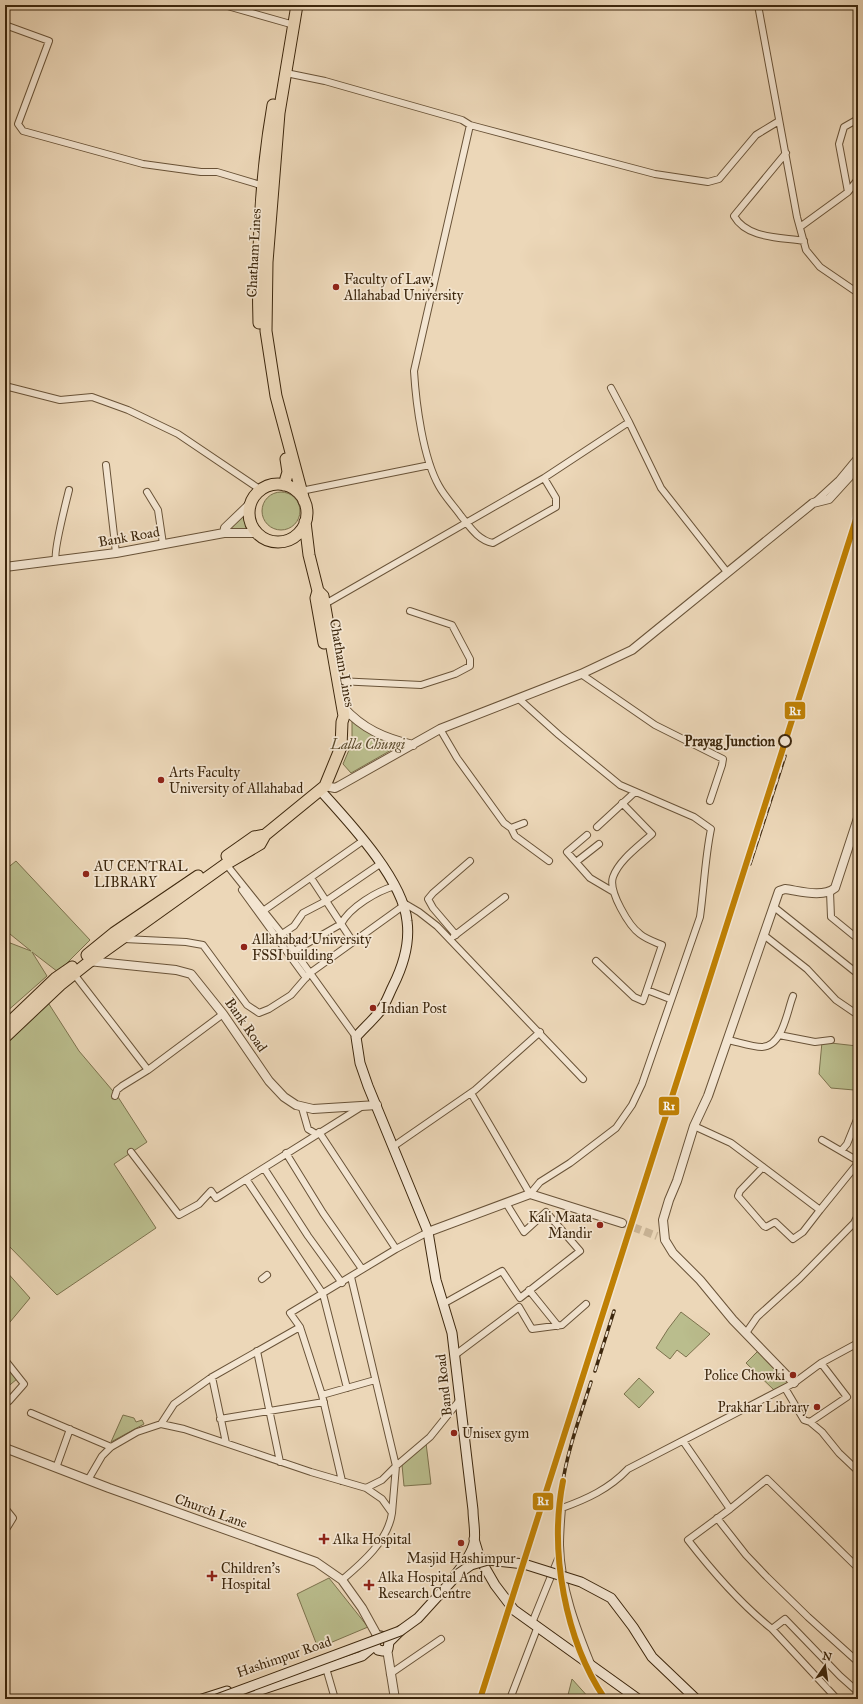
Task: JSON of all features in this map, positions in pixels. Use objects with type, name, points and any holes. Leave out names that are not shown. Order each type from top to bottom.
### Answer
[{"type":"highway","name":"Chatham Lines","points":[[290,5],[291,24],[286,73],[279,113],[267,262],[266,330],[276,396],[306,508],[305,522],[309,554],[318,591],[316,598],[336,716],[342,722],[344,716],[341,706],[325,604],[323,596],[318,591]]},
{"type":"highway","name":"Chatham Lines","points":[[284,485],[287,479],[288,466],[268,390],[259,325],[260,248],[264,186],[272,113],[291,24],[297,5]]},
{"type":"highway","points":[[302,496],[284,485],[272,485],[260,490],[250,504],[249,520],[257,533],[265,539],[274,542],[284,541],[294,537],[301,530],[305,522]]},
{"type":"highway","points":[[5,1026],[56,978],[122,939],[226,864],[260,844],[265,835],[322,788],[341,747],[342,722]]},
{"type":"highway","points":[[5,1037],[74,974],[114,933],[254,837],[265,835]]},
{"type":"main road","points":[[322,788],[364,840],[380,864],[394,886],[407,920],[407,944],[399,974],[382,1009],[356,1037]]},
{"type":"main road","name":"Band Road","points":[[356,1037],[360,1063],[428,1232],[436,1280],[452,1333],[473,1510],[474,1543],[465,1562],[448,1587],[388,1646]]},
{"type":"main road","points":[[474,1537],[480,1559],[495,1585],[514,1610],[638,1699]]},
{"type":"main road","points":[[217,1699],[400,1631],[418,1618],[458,1574],[471,1565],[488,1560],[524,1564],[581,1582],[611,1598],[633,1627],[652,1657],[696,1699]]},
{"type":"main road","points":[[234,1699],[247,1697],[362,1656],[376,1641],[385,1636],[388,1646],[378,1650],[376,1641]]},
{"type":"main road","name":"Hashimpur Road","points":[[202,1699],[376,1641]]},
{"type":"street","points":[[224,5],[291,24]]},
{"type":"street","points":[[758,5],[779,121],[806,250],[820,267],[858,293]]},
{"type":"street","points":[[5,25],[49,41],[18,124],[23,132],[143,164],[201,172],[217,172],[264,186]]},
{"type":"street","points":[[286,73],[325,81],[462,120],[470,125],[655,174],[708,182],[719,179],[756,135],[779,121]]},
{"type":"street","points":[[848,192],[839,144],[844,127],[858,119]]},
{"type":"street","points":[[470,125],[414,371],[415,396],[430,464],[439,486],[466,522],[482,539],[493,543],[556,507],[556,498],[544,478]]},
{"type":"street","points":[[786,153],[734,216],[738,222],[752,233],[804,241]]},
{"type":"street","points":[[800,227],[848,192],[858,179]]},
{"type":"street","points":[[5,386],[60,400],[92,397],[128,410],[178,434],[260,490]]},
{"type":"street","points":[[611,388],[661,488],[727,572]]},
{"type":"street","points":[[325,604],[544,478],[629,422]]},
{"type":"street","points":[[322,788],[335,788],[339,786],[440,729],[581,674],[632,650],[813,503],[839,480],[858,457]]},
{"type":"street","points":[[813,503],[829,499],[849,477],[858,461]]},
{"type":"street","points":[[302,496],[430,464]]},
{"type":"street","points":[[106,465],[116,553]]},
{"type":"street","points":[[56,560],[54,552],[62,525],[69,490]]},
{"type":"street","points":[[147,492],[158,510],[163,544]]},
{"type":"street","points":[[224,533],[225,528],[250,504]]},
{"type":"street","name":"Bank Road","points":[[5,567],[116,553],[224,533],[257,533]]},
{"type":"street","points":[[338,681],[421,685],[455,674],[470,666],[470,659],[452,625],[410,611]]},
{"type":"street","points":[[581,674],[655,725],[722,759],[722,765],[710,801]]},
{"type":"street","points":[[342,1481],[322,1395],[300,1327],[290,1313],[396,1249],[428,1232],[530,1194],[540,1182],[570,1163],[616,1128],[632,1105],[642,1084],[670,999],[700,917],[711,830],[694,817],[635,792],[614,780],[559,735],[519,699]]},
{"type":"street","points":[[341,706],[354,720],[364,727],[391,739],[413,745]]},
{"type":"street","points":[[440,729],[504,823],[511,828],[515,836],[549,861]]},
{"type":"street","points":[[597,827],[635,792]]},
{"type":"street","points":[[612,891],[613,878],[624,860],[652,834],[622,803]]},
{"type":"street","points":[[673,1253],[665,1240],[664,1220],[694,1126],[708,1096],[765,936],[764,931],[779,891],[785,889],[822,893],[830,892],[835,888],[858,818]]},
{"type":"street","points":[[511,828],[524,823]]},
{"type":"street","points":[[587,834],[567,852],[590,878],[612,891],[632,926],[641,935],[662,945],[643,1001],[634,997],[596,961]]},
{"type":"street","points":[[263,911],[364,840]]},
{"type":"street","points":[[576,862],[599,844]]},
{"type":"street","points":[[456,935],[433,908],[428,899],[470,861]]},
{"type":"street","points":[[226,864],[282,934],[294,951],[308,976]]},
{"type":"street","points":[[282,934],[294,926],[303,912],[326,901],[380,864]]},
{"type":"street","points":[[312,878],[353,942]]},
{"type":"street","points":[[237,883],[356,1037]]},
{"type":"street","points":[[294,951],[341,924],[345,917],[368,898],[382,889],[394,886]]},
{"type":"street","points":[[830,892],[831,917],[858,939]]},
{"type":"street","points":[[449,939],[505,897]]},
{"type":"street","points":[[122,939],[186,942],[203,946],[247,1005],[259,1013],[269,1009],[291,995],[308,976],[402,904],[419,912],[449,939],[540,1032],[583,1079]]},
{"type":"street","points":[[774,907],[858,974]]},
{"type":"street","points":[[765,936],[807,970],[836,1000],[858,1015]]},
{"type":"street","name":"Bank Road","points":[[86,960],[176,970],[191,974],[223,1014],[269,1081],[284,1097],[302,1108],[313,1109],[377,1106]]},
{"type":"street","points":[[74,974],[148,1070]]},
{"type":"street","points":[[647,990],[670,999]]},
{"type":"street","points":[[728,1040],[762,1047],[771,1044],[780,1035],[793,996]]},
{"type":"street","points":[[115,1096],[117,1090],[122,1086],[148,1070],[223,1014]]},
{"type":"street","points":[[394,1146],[470,1093],[540,1032]]},
{"type":"street","points":[[780,1035],[815,1042],[831,1040]]},
{"type":"street","points":[[470,1093],[530,1194],[622,1223]]},
{"type":"street","points":[[131,1152],[179,1215],[199,1204],[211,1191],[216,1198],[317,1133],[361,1107]]},
{"type":"street","points":[[302,1108],[308,1129],[317,1133],[396,1249]]},
{"type":"street","points":[[841,1151],[847,1144],[858,1117]]},
{"type":"street","points":[[694,1126],[731,1143],[820,1210]]},
{"type":"street","points":[[763,1167],[740,1191],[738,1196],[764,1226],[766,1227],[775,1222],[793,1239],[803,1232],[858,1162],[822,1140]]},
{"type":"street","points":[[286,1153],[323,1213],[362,1269]]},
{"type":"street","points":[[264,1168],[308,1236],[342,1283]]},
{"type":"street","points":[[246,1179],[323,1294],[347,1388]]},
{"type":"street","points":[[444,1304],[502,1271],[520,1298],[580,1252],[546,1212],[524,1232],[506,1203]]},
{"type":"street","points":[[746,1333],[757,1316],[800,1278],[854,1223],[858,1215]]},
{"type":"street","points":[[657,1236],[700,1280],[722,1308],[794,1383]]},
{"type":"street","points":[[342,1580],[365,1560],[380,1540],[390,1520],[392,1513],[396,1466],[351,1277]]},
{"type":"street","points":[[529,1290],[558,1326]]},
{"type":"street","points":[[455,1354],[519,1307],[532,1329],[562,1325],[586,1304]]},
{"type":"street","points":[[160,1424],[174,1404],[212,1377],[300,1327]]},
{"type":"street","points":[[592,1667],[577,1629],[564,1580],[560,1545],[562,1508],[591,1498],[618,1479],[628,1469],[785,1388],[821,1363],[858,1343]]},
{"type":"street","points":[[257,1351],[271,1411],[280,1462]]},
{"type":"street","points":[[5,1360],[24,1384],[9,1401],[5,1398]]},
{"type":"street","points":[[810,1422],[847,1397],[821,1363]]},
{"type":"street","points":[[212,1377],[226,1443]]},
{"type":"street","points":[[322,1395],[376,1380]]},
{"type":"street","points":[[785,1388],[804,1420],[810,1422],[858,1471]]},
{"type":"street","points":[[220,1419],[324,1402]]},
{"type":"street","points":[[366,1488],[382,1480],[430,1437],[459,1402]]},
{"type":"street","points":[[32,1413],[111,1447]]},
{"type":"street","points":[[88,1480],[102,1456],[111,1447],[137,1432],[160,1424],[184,1429],[280,1462],[366,1488],[382,1499],[392,1513]]},
{"type":"street","points":[[56,1468],[70,1430]]},
{"type":"street","points":[[683,1441],[730,1509]]},
{"type":"street","name":"Church Lane","points":[[5,1448],[88,1480],[316,1562],[342,1580],[362,1608],[376,1641]]},
{"type":"street","points":[[836,1699],[772,1629],[757,1616],[701,1557],[688,1540],[767,1479],[858,1568]]},
{"type":"street","points":[[5,1508],[13,1518],[5,1531]]},
{"type":"street","points":[[717,1518],[746,1555],[808,1617],[858,1662]]},
{"type":"street","points":[[510,1699],[558,1559]]},
{"type":"street","points":[[772,1629],[786,1619],[840,1676],[858,1692]]},
{"type":"street","points":[[390,1674],[441,1639]]},
{"type":"street","points":[[388,1646],[394,1699]]},
{"type":"street","points":[[326,1668],[335,1699]]},
{"type":"green space","points":[[277,492],[285,492],[295,497],[299,504],[299,518],[295,525],[285,530],[277,530],[267,525],[265,522],[262,515],[262,507],[267,497],[270,495]]},
{"type":"green space","points":[[247,512],[250,528],[229,533],[227,530]]},
{"type":"green space","name":"Lalla Chungi","points":[[352,715],[369,726],[407,741],[351,773],[343,764],[352,743]]},
{"type":"green space","points":[[16,861],[90,940],[58,972],[32,952],[47,976],[5,1013],[5,941],[31,951],[5,930],[5,870]]},
{"type":"green space","points":[[47,1001],[79,1051],[118,1097],[147,1142],[114,1164],[156,1228],[57,1295],[5,1242],[5,1034]]},
{"type":"green space","points":[[822,1042],[857,1046],[854,1090],[831,1088],[819,1074]]},
{"type":"green space","points":[[5,1270],[30,1298],[5,1328]]},
{"type":"green space","points":[[681,1312],[710,1334],[686,1357],[677,1350],[670,1359],[656,1348]]},
{"type":"green space","points":[[759,1350],[791,1382],[775,1391],[746,1363]]},
{"type":"green space","points":[[5,1364],[17,1379],[5,1389]]},
{"type":"green space","points":[[639,1378],[654,1392],[639,1408],[624,1394]]},
{"type":"green space","points":[[123,1415],[134,1418],[136,1422],[142,1420],[144,1424],[111,1442]]},
{"type":"green space","points":[[426,1443],[431,1484],[404,1486],[402,1465]]},
{"type":"green space","points":[[329,1578],[368,1627],[318,1648],[297,1594]]},
{"type":"green space","points":[[572,1679],[590,1699],[567,1699]]},
{"type":"tunnel","points":[[622,1223],[657,1236]]},
{"type":"railway","points":[[782,747],[858,513]]},
{"type":"railway","points":[[750,864],[785,756]]},
{"type":"railway","points":[[480,1699],[743,870]]},
{"type":"railway","points":[[595,1371],[614,1311]]},
{"type":"railway","points":[[591,1382],[574,1434],[564,1474],[559,1514],[558,1541],[564,1597],[571,1624],[580,1651],[591,1676],[605,1699]]},
{"type":"transit line","name":"R1","points":[[480,1699],[858,513]]},
{"type":"transit line","name":"R1","points":[[563,1481],[559,1508],[558,1536],[564,1594],[570,1623],[580,1650],[591,1676],[605,1699]]},
{"type":"place","name":"Faculty of Law, Allahabad University","points":[[336,287]]},
{"type":"place","name":"Prayag Junction","points":[[785,741]]},
{"type":"place","name":"Arts Faculty University of Allahabad","points":[[161,780]]},
{"type":"place","name":"AU CENTRAL LIBRARY","points":[[86,874]]},
{"type":"place","name":"Allahabad University FSSI building","points":[[244,947]]},
{"type":"place","name":"Indian Post","points":[[373,1008]]},
{"type":"place","name":"Kali Maata Mandir","points":[[600,1225]]},
{"type":"place","name":"Police Chowki","points":[[793,1375]]},
{"type":"place","name":"Prakhar Library","points":[[817,1407]]},
{"type":"place","name":"Unisex gym","points":[[454,1433]]},
{"type":"place","name":"Alka Hospital","points":[[324,1539]]},
{"type":"place","name":"Masjid Hashimpur","points":[[461,1543]]},
{"type":"place","name":"Children's Hospital","points":[[212,1576]]},
{"type":"place","name":"Alka Hospital And Research Centre","points":[[369,1585]]}]
